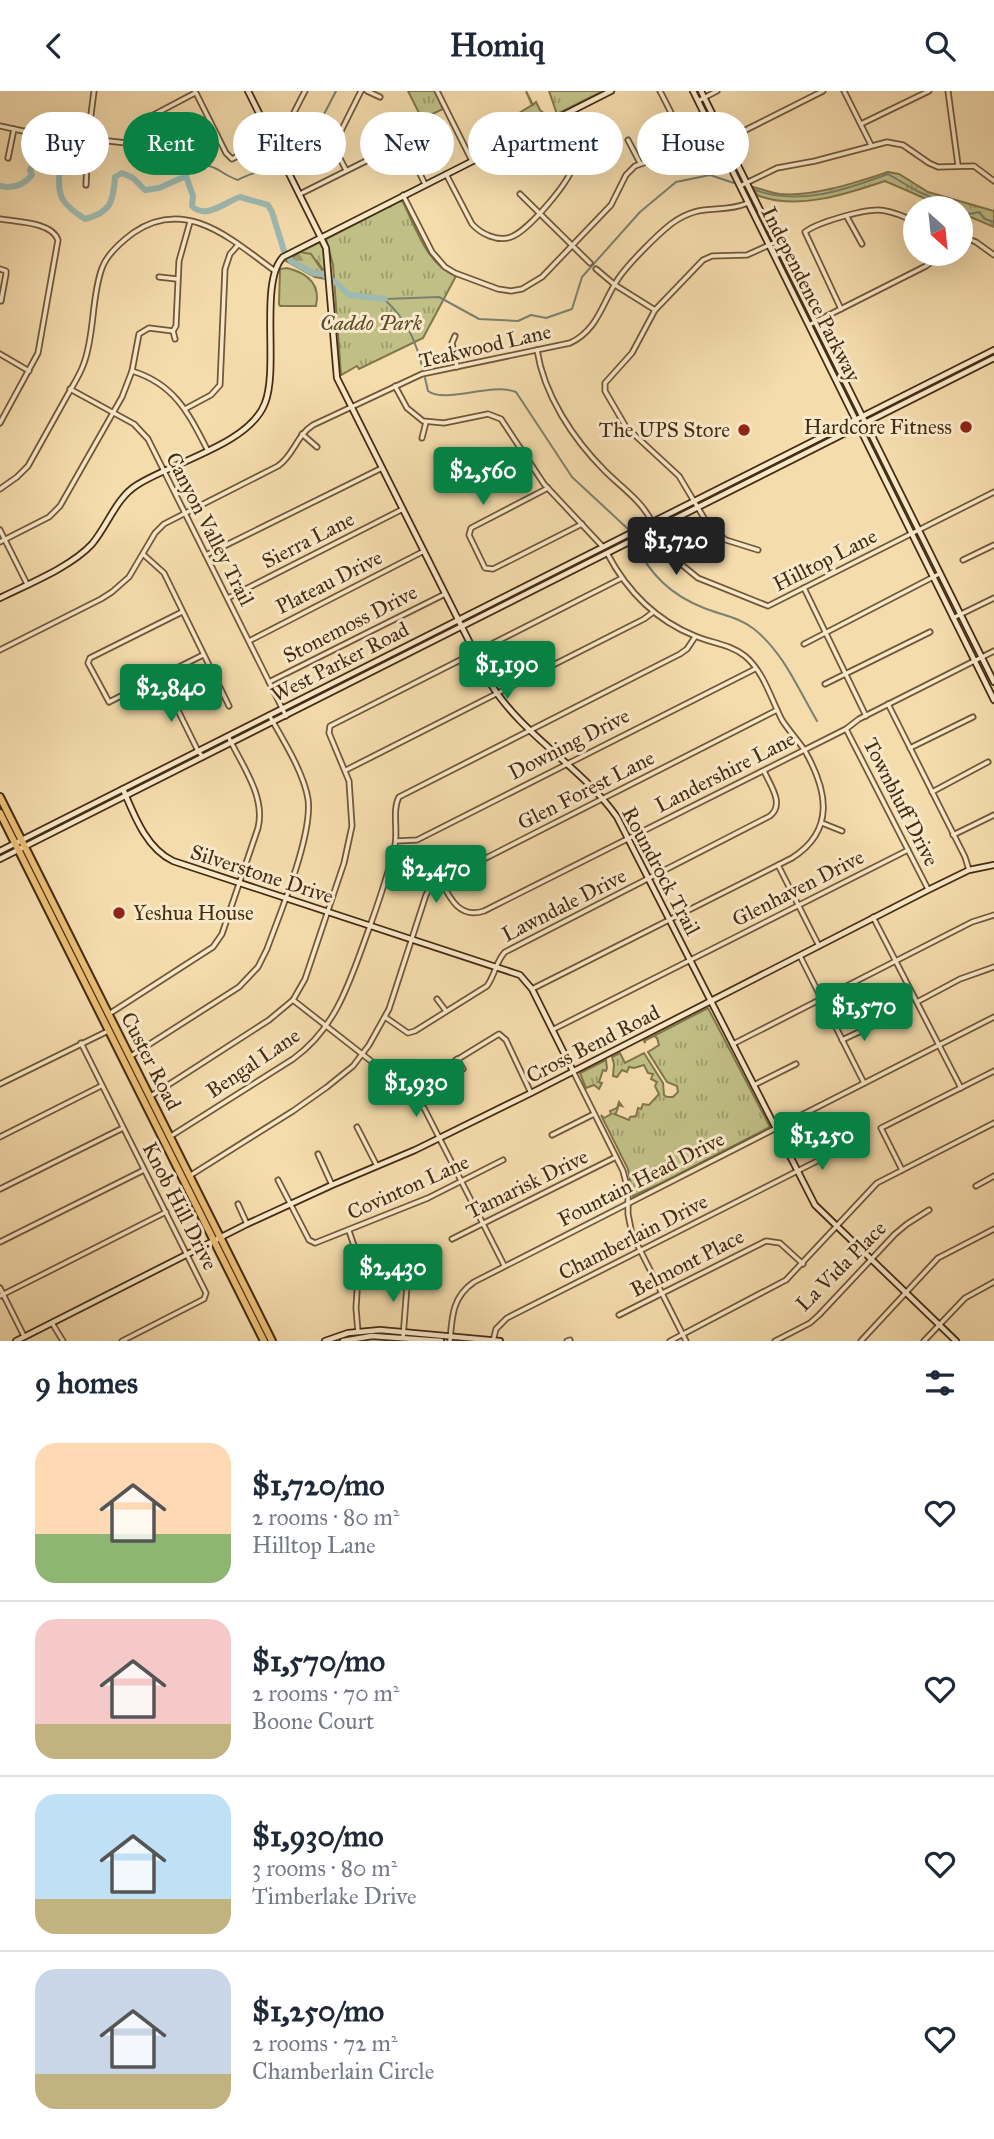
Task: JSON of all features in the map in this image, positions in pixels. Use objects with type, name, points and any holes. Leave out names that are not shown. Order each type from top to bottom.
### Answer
[{"type":"main road","name":"Custer Road","points":[[0,797],[20,845],[217,1240],[264,1341]]},
{"type":"main road","name":"Custer Road","points":[[0,813],[20,845]]},
{"type":"main road","name":"Custer Road","points":[[217,1240],[272,1341]]},
{"type":"street","points":[[91,112],[94,91]]},
{"type":"street","name":"Roundrock Trail","points":[[248,91],[258,112]]},
{"type":"street","points":[[294,112],[305,91]]},
{"type":"street","points":[[346,123],[364,91],[380,97]]},
{"type":"street","points":[[437,91],[468,153]]},
{"type":"street","points":[[570,112],[611,91]]},
{"type":"street","points":[[660,91],[671,112]]},
{"type":"street","name":"Independence Parkway","points":[[693,91],[703,112]]},
{"type":"street","name":"Independence Parkway","points":[[701,91],[711,112]]},
{"type":"street","points":[[698,101],[717,91]]},
{"type":"street","points":[[749,128],[823,91]]},
{"type":"street","points":[[844,91],[872,145]]},
{"type":"street","points":[[861,124],[929,91]]},
{"type":"street","points":[[948,91],[958,165]]},
{"type":"street","points":[[158,112],[195,92],[205,112]]},
{"type":"street","points":[[0,126],[21,129]]},
{"type":"street","points":[[8,158],[14,129]]},
{"type":"street","points":[[219,139],[226,153],[233,158]]},
{"type":"street","points":[[628,140],[637,157]]},
{"type":"street","points":[[346,170],[404,142],[425,184]]},
{"type":"street","points":[[740,186],[777,168],[815,162],[887,142],[898,143],[933,165],[974,166],[994,181]]},
{"type":"street","points":[[403,195],[432,253],[440,263],[455,273],[511,291],[532,285],[614,201],[626,175],[637,166]]},
{"type":"street","points":[[86,175],[86,184]]},
{"type":"street","name":"Roundrock Trail","points":[[290,175],[321,237],[328,258],[335,371],[458,621],[497,693],[617,817],[815,1205],[956,1341]]},
{"type":"street","points":[[300,194],[336,175]]},
{"type":"street","points":[[0,598],[83,553],[130,490],[208,450],[253,423],[267,400],[269,391],[275,271],[283,257],[444,175]]},
{"type":"street","points":[[447,175],[472,224],[486,235],[501,239],[514,236],[560,192],[571,175]]},
{"type":"street","name":"Independence Parkway","points":[[734,175],[994,700]]},
{"type":"street","name":"Independence Parkway","points":[[742,175],[994,682]]},
{"type":"street","points":[[520,194],[590,263]]},
{"type":"street","name":"Teakwood Lane","points":[[0,650],[101,599],[129,577],[159,529],[278,466],[290,454],[302,434],[313,425],[422,375],[570,343],[593,326],[622,274],[665,229],[700,209],[732,208],[755,199]]},
{"type":"street","points":[[841,309],[805,232],[847,216],[879,210],[903,217]]},
{"type":"street","points":[[847,216],[862,244]]},
{"type":"street","points":[[0,489],[28,466],[83,367],[88,353],[101,272],[108,257],[130,235],[153,221],[169,218],[209,226],[223,233],[275,271]]},
{"type":"street","points":[[0,219],[48,228],[55,233],[58,240],[40,345],[0,423]]},
{"type":"street","points":[[175,339],[173,331],[176,326],[180,254],[190,222]]},
{"type":"street","points":[[973,241],[994,255]]},
{"type":"street","points":[[758,551],[720,537],[710,528],[679,476],[626,427],[606,391],[605,383],[632,353],[655,310],[690,272],[707,258],[747,255],[776,242]]},
{"type":"street","points":[[185,409],[211,395],[220,385],[225,269],[230,254],[238,245]]},
{"type":"street","points":[[809,325],[926,266]]},
{"type":"street","points":[[0,269],[6,271],[1,301]]},
{"type":"street","points":[[596,269],[615,285],[655,310]]},
{"type":"street","points":[[159,277],[177,279]]},
{"type":"street","points":[[2,541],[55,513],[114,412],[132,371],[139,334],[149,328],[173,331]]},
{"type":"street","points":[[455,335],[452,343],[457,367]]},
{"type":"street","name":"Hilltop Lane","points":[[537,350],[542,376],[579,441],[644,509],[672,555],[685,569],[717,587],[765,606],[994,492]]},
{"type":"street","name":"West Parker Road","points":[[0,851],[72,822],[273,723],[656,529],[731,483],[994,350]]},
{"type":"street","points":[[0,354],[29,371]]},
{"type":"street","name":"West Parker Road","points":[[0,859],[69,816],[269,715],[653,522],[734,489],[994,358]]},
{"type":"street","points":[[832,370],[838,367]]},
{"type":"street","points":[[956,369],[959,376]]},
{"type":"street","points":[[132,371],[165,388],[185,409],[208,450]]},
{"type":"street","points":[[395,386],[412,413],[426,422],[437,423],[493,414],[501,419],[548,488],[604,547],[622,578],[652,612],[695,636],[733,648],[744,655],[756,669],[804,750],[823,794],[822,823],[804,849],[778,865],[532,989],[616,1157],[626,1181],[630,1229],[686,1341]]},
{"type":"street","name":"Canyon Valley Trail","points":[[70,389],[114,412],[142,431],[286,716]]},
{"type":"street","points":[[913,390],[916,397]]},
{"type":"street","points":[[422,439],[426,422]]},
{"type":"street","points":[[302,434],[317,447]]},
{"type":"street","points":[[804,445],[808,452]]},
{"type":"street","points":[[447,483],[522,450]]},
{"type":"street","points":[[766,465],[769,472]]},
{"type":"street","points":[[206,555],[382,468]]},
{"type":"street","points":[[884,478],[891,474]]},
{"type":"street","points":[[731,483],[734,489]]},
{"type":"street","points":[[548,488],[471,528],[468,535],[485,568],[494,569],[582,524]]},
{"type":"street","name":"Sierra Lane","points":[[228,598],[402,509]]},
{"type":"street","points":[[0,530],[2,541],[27,584]]},
{"type":"street","points":[[963,560],[994,545]]},
{"type":"street","name":"Plateau Drive","points":[[249,641],[424,551]]},
{"type":"street","points":[[144,555],[164,573],[229,706]]},
{"type":"street","points":[[804,644],[939,574]]},
{"type":"street","points":[[146,1099],[269,1020],[293,999],[308,970],[351,835],[352,804],[346,770],[329,733],[330,726],[622,578]]},
{"type":"street","name":"Townbluff Drive","points":[[804,588],[866,716]]},
{"type":"street","name":"Stonemoss Drive","points":[[269,683],[445,594]]},
{"type":"street","points":[[953,618],[994,598]]},
{"type":"street","points":[[182,612],[88,660],[109,702],[203,655]]},
{"type":"street","points":[[346,770],[644,619],[652,612]]},
{"type":"street","points":[[825,684],[930,632]]},
{"type":"street","name":"Bengal Lane","points":[[166,1139],[293,1059],[327,1026],[344,997],[370,925],[396,841],[397,803],[400,797],[680,654],[687,649],[695,636]]},
{"type":"street","name":"Landershire Lane","points":[[440,881],[458,908],[468,913],[478,913],[764,771],[994,650]]},
{"type":"street","name":"Downing Drive","points":[[396,841],[417,840],[756,669]]},
{"type":"street","points":[[161,676],[203,757]]},
{"type":"street","points":[[888,704],[969,870]]},
{"type":"street","name":"Glen Forest Lane","points":[[186,1178],[327,1087],[353,1066],[385,1017],[428,889],[778,710]]},
{"type":"street","points":[[126,1058],[239,987],[264,957],[305,836],[308,802],[305,786],[269,715]]},
{"type":"street","points":[[910,748],[973,716]]},
{"type":"street","name":"Townbluff Drive","points":[[846,729],[928,890]]},
{"type":"street","points":[[104,1016],[216,944],[222,934],[258,828],[261,811],[256,794],[228,736]]},
{"type":"street","points":[[932,792],[988,762]]},
{"type":"street","points":[[158,771],[161,778]]},
{"type":"street","name":"Lawndale Drive","points":[[385,1017],[411,1033],[487,986],[505,952],[774,814],[778,809],[777,803],[764,771]]},
{"type":"street","name":"Silverstone Drive","points":[[123,789],[149,841],[161,854],[173,861],[520,975],[532,989]]},
{"type":"street","points":[[953,835],[994,815]]},
{"type":"street","points":[[69,816],[72,822]]},
{"type":"street","points":[[822,823],[842,831]]},
{"type":"street","name":"Glenhaven Drive","points":[[552,1030],[908,850]]},
{"type":"street","points":[[778,865],[819,946]]},
{"type":"street","name":"Cross Bend Road","points":[[16,1341],[247,1224],[377,1167],[531,1093],[969,870],[994,865]]},
{"type":"street","points":[[733,1044],[972,922],[994,915]]},
{"type":"street","points":[[873,918],[961,1088]]},
{"type":"street","points":[[800,956],[864,1083]]},
{"type":"street","points":[[917,1002],[960,979],[994,967]]},
{"type":"street","points":[[293,999],[362,1054],[405,1096],[424,1108],[505,1266]]},
{"type":"street","points":[[438,999],[446,1011]]},
{"type":"street","name":"Fountain Head Drive","points":[[450,1338],[452,1313],[462,1291],[474,1282],[994,1017]]},
{"type":"street","points":[[842,1041],[874,1025]]},
{"type":"street","points":[[0,1083],[111,1029]]},
{"type":"street","points":[[405,1096],[419,1083],[495,1035],[502,1034],[531,1093]]},
{"type":"street","name":"Knob Hill Drive","points":[[81,1043],[206,1297],[121,1341]]},
{"type":"street","points":[[457,1059],[463,1069]]},
{"type":"street","points":[[754,1086],[796,1064]]},
{"type":"street","points":[[902,1170],[881,1128],[994,1071]]},
{"type":"street","points":[[0,1137],[102,1086]]},
{"type":"street","points":[[552,1136],[594,1114]]},
{"type":"street","points":[[670,1341],[780,1285],[803,1264],[875,1185],[994,1123]]},
{"type":"street","points":[[357,1127],[377,1167]]},
{"type":"street","points":[[0,1189],[123,1128]]},
{"type":"street","name":"Chamberlain Drive","points":[[493,1340],[496,1329],[507,1318],[835,1152]]},
{"type":"street","points":[[317,1154],[331,1185]]},
{"type":"street","name":"Tamarisk Drive","points":[[452,1239],[616,1157]]},
{"type":"street","name":"Covinton Lane","points":[[278,1180],[311,1242],[315,1243],[461,1182],[503,1160]]},
{"type":"street","points":[[0,1242],[144,1170]]},
{"type":"street","points":[[976,1186],[994,1176]]},
{"type":"street","points":[[238,1204],[247,1224]]},
{"type":"street","name":"La Vida Place","points":[[775,1341],[814,1319],[907,1224],[929,1210]]},
{"type":"street","points":[[2,1295],[166,1212]]},
{"type":"street","points":[[861,1341],[941,1256],[994,1229]]},
{"type":"street","points":[[349,1231],[359,1260],[356,1308],[358,1334]]},
{"type":"street","name":"Belmont Place","points":[[619,1315],[766,1241],[780,1243],[803,1264]]},
{"type":"street","points":[[403,1335],[408,1272]]},
{"type":"street","points":[[924,1341],[967,1296],[994,1282]]},
{"type":"street","points":[[0,1288],[24,1337]]},
{"type":"street","points":[[52,1322],[63,1341]]},
{"type":"street","points":[[342,1341],[358,1334]]},
{"type":"street","points":[[325,1341],[358,1334],[500,1341]]},
{"type":"street","points":[[403,1335],[441,1341]]},
{"type":"green space","points":[[408,91],[435,91],[443,109],[437,112],[418,112]]},
{"type":"green space","points":[[526,91],[533,105],[536,102],[542,112],[521,112],[532,105]]},
{"type":"green space","points":[[549,91],[603,91],[561,112],[556,112]]},
{"type":"green space","points":[[888,172],[899,174],[928,192],[942,196],[919,196],[885,181],[821,199],[788,201],[757,195],[753,187],[780,194],[835,188]]},
{"type":"green space","name":"Caddo Park","points":[[400,201],[403,202],[430,255],[446,271],[456,276],[423,338],[341,375],[333,265],[326,239]]},
{"type":"green space","points":[[973,205],[994,211],[994,227],[973,218]]},
{"type":"green space","points":[[320,242],[324,250],[323,270],[317,261],[300,252]]},
{"type":"green space","points":[[300,252],[311,254],[322,270],[325,269],[326,279],[315,277],[286,261]]},
{"type":"green space","points":[[287,268],[301,273],[311,281],[316,291],[316,306],[280,306],[280,269]]},
{"type":"green space","points":[[708,1008],[770,1127],[633,1196],[628,1169],[601,1115],[604,1118],[611,1114],[610,1111],[617,1108],[619,1102],[622,1106],[619,1105],[614,1114],[629,1120],[630,1117],[636,1116],[638,1108],[641,1109],[643,1104],[649,1105],[659,1094],[655,1086],[657,1082],[651,1079],[653,1074],[648,1073],[644,1065],[629,1067],[627,1072],[622,1070],[617,1077],[613,1076],[612,1057],[620,1053],[625,1063],[644,1053],[663,1083],[664,1095],[673,1097],[678,1092],[677,1086],[667,1082],[648,1052],[659,1045],[657,1038],[652,1037]]},
{"type":"green space","points":[[606,1060],[607,1068],[606,1071],[603,1070],[599,1089],[594,1085],[586,1088],[580,1073]]},
{"type":"waterway","points":[[325,112],[336,91]]},
{"type":"waterway","points":[[0,186],[13,187],[25,182],[32,175],[30,170],[37,158],[45,157],[60,170],[60,194],[66,204],[85,219],[100,213],[109,205],[115,177],[122,173],[133,178],[145,190],[159,188],[186,176],[193,196],[192,206],[197,210],[216,209],[240,197],[268,205],[284,251]]},
{"type":"waterway","points":[[186,176],[209,166],[238,180],[248,175]]},
{"type":"waterway","points":[[755,190],[772,195],[806,196],[839,190],[888,174],[928,196]]},
{"type":"waterway","points":[[385,299],[439,297],[479,319],[518,321],[531,315],[546,318],[572,309],[582,277],[640,212],[676,182],[710,175],[734,183]]},
{"type":"waterway","points":[[973,213],[979,212],[985,219],[994,222]]},
{"type":"waterway","points":[[289,258],[313,273],[322,274],[349,295],[385,299]]},
{"type":"waterway","points":[[385,300],[410,332],[423,370]]},
{"type":"waterway","points":[[425,378],[428,391],[436,394],[494,389],[516,392],[572,477],[628,529]]},
{"type":"waterway","points":[[636,544],[655,574],[672,590],[693,603],[742,622],[765,639],[790,672],[817,721]]},
{"type":"place","name":"Hardcore Fitness","points":[[966,427]]},
{"type":"place","name":"The UPS Store","points":[[744,430]]},
{"type":"place","name":"Yeshua House","points":[[119,913]]}]
